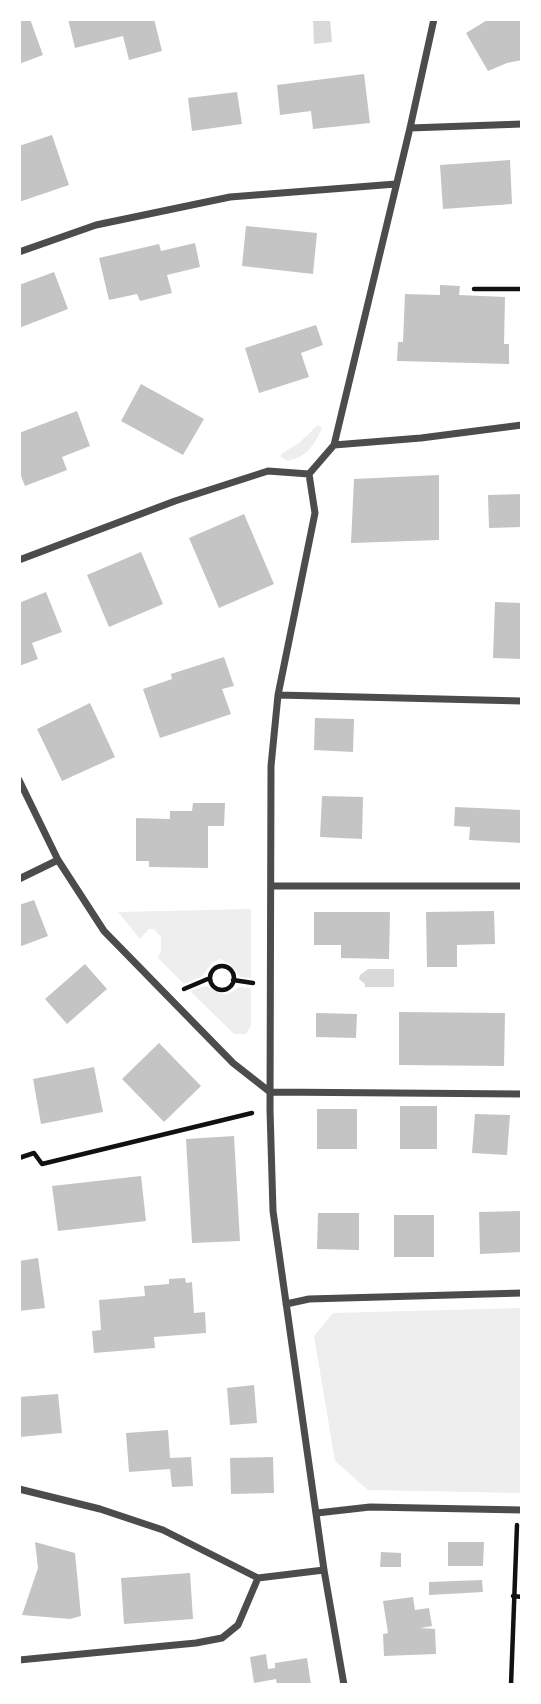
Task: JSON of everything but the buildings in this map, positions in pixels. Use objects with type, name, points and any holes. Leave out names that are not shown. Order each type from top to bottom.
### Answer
[{"type":"street","points":[[344,1685],[324,1570],[273,1211],[270,1092],[271,766],[278,695],[315,513],[309,474],[334,445],[434,19]]},
{"type":"street","points":[[410,128],[522,124]]},
{"type":"street","points":[[19,252],[96,225],[230,197],[396,184]]},
{"type":"street","points":[[334,445],[421,438],[522,425]]},
{"type":"street","points":[[19,560],[175,501],[268,471],[309,474]]},
{"type":"street","points":[[278,695],[522,701]]},
{"type":"street","points":[[19,780],[58,860],[104,931],[233,1063],[270,1092],[522,1094]]},
{"type":"street","points":[[19,879],[58,860]]},
{"type":"street","points":[[272,886],[522,886]]},
{"type":"street","points":[[286,1304],[309,1299],[522,1293]]},
{"type":"street","points":[[19,1489],[100,1509],[163,1530],[258,1578],[324,1570]]},
{"type":"street","points":[[317,1513],[370,1507],[520,1510]]},
{"type":"street","points":[[19,1660],[196,1643],[222,1638],[238,1625],[258,1578]]},
{"type":"path","points":[[474,289],[522,289]]},
{"type":"path","points":[[220,966],[230,970],[233,980],[231,985],[221,990],[216,988],[210,978],[211,973],[220,966]]},
{"type":"path","points":[[183,989],[210,978]]},
{"type":"path","points":[[233,980],[256,983]]},
{"type":"path","points":[[19,1158],[34,1153],[41,1164],[251,1113]]},
{"type":"path","points":[[511,1685],[513,1596],[520,1510]]},
{"type":"path","points":[[513,1596],[522,1597]]},
{"type":"shaded area","points":[[313,19],[330,19],[332,42],[314,44]]},
{"type":"shaded area","points":[[318,425],[322,428],[305,454],[287,461],[281,457],[281,454],[299,443]]},
{"type":"shaded area","points":[[251,909],[251,978],[240,977],[230,964],[221,959],[213,962],[201,977],[184,984],[158,958],[161,937],[154,929],[149,929],[140,939],[118,912]]},
{"type":"shaded area","points":[[368,969],[394,969],[394,987],[365,987],[359,979]]},
{"type":"shaded area","points":[[206,986],[222,994],[229,994],[239,987],[251,988],[251,1026],[246,1034],[234,1034],[190,991]]},
{"type":"shaded area","points":[[522,1308],[522,1493],[368,1490],[335,1461],[314,1336],[333,1313]]}]
